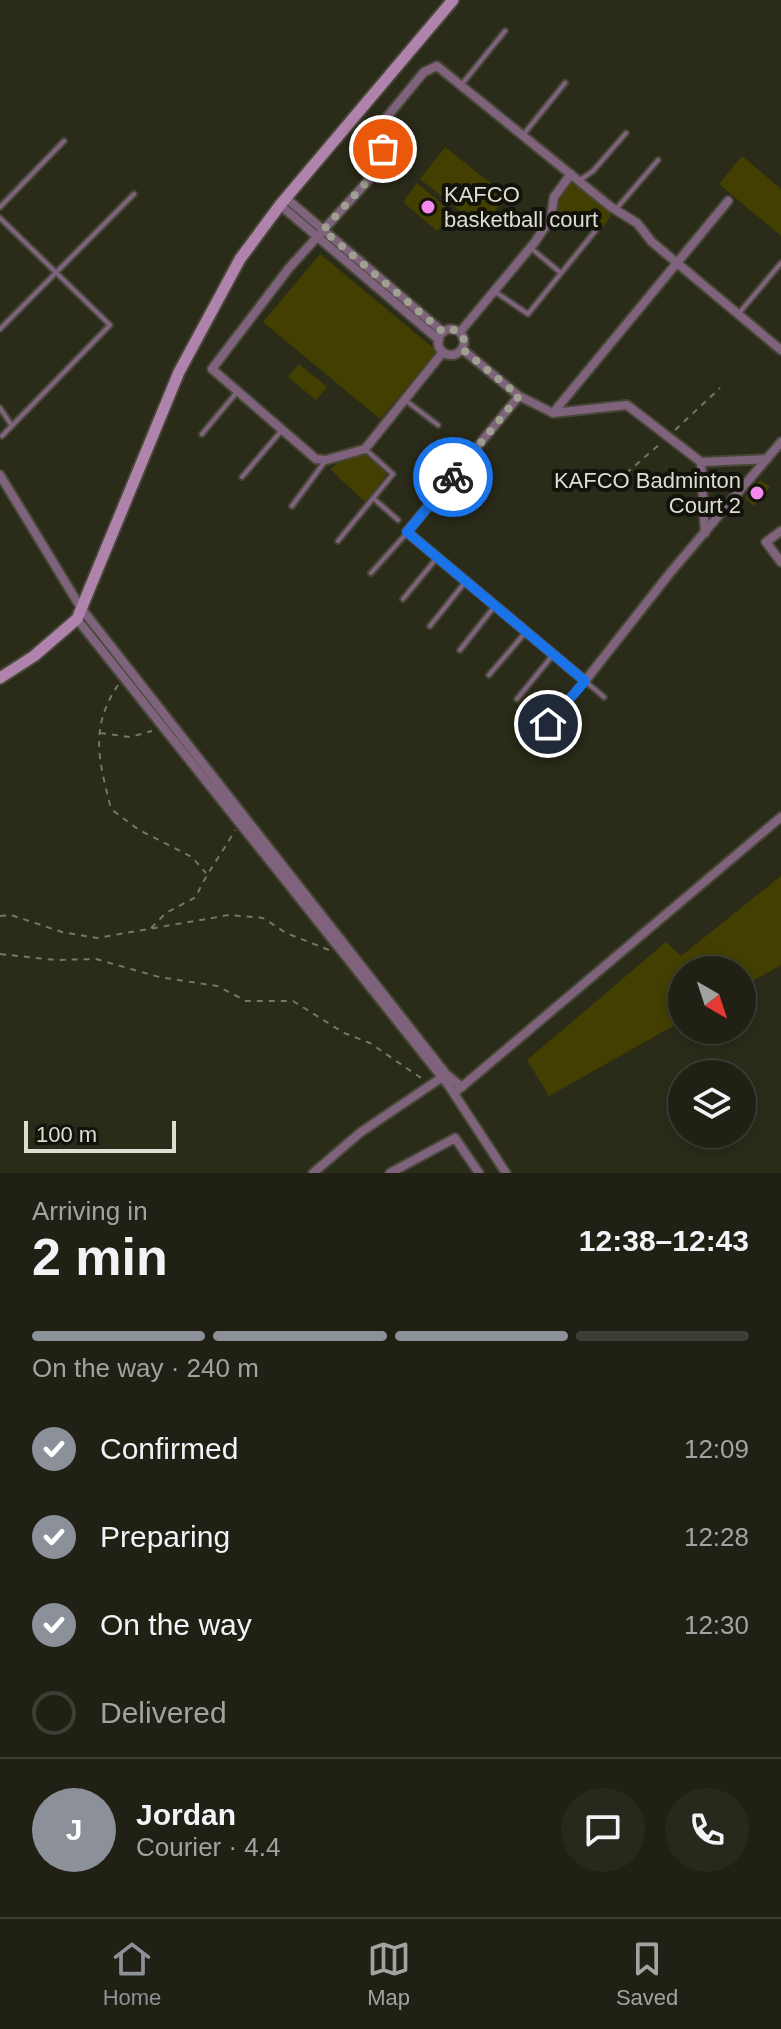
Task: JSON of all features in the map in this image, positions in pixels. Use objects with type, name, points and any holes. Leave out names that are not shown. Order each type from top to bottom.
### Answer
[{"type":"main road","points":[[0,678],[34,656],[79,613],[179,372],[240,259],[283,202],[453,0]]},
{"type":"street","points":[[283,202],[320,233],[441,336],[443,352],[365,449],[326,460],[316,459],[212,369],[320,233],[384,163],[386,118],[424,72],[432,67],[440,67],[615,210],[637,223],[652,242],[781,350]]},
{"type":"street","points":[[460,332],[530,247],[551,218],[554,197],[574,177]]},
{"type":"street","points":[[553,413],[728,201]]},
{"type":"street","points":[[441,336],[451,329],[460,332],[464,340],[462,349],[455,354],[443,352]]},
{"type":"street","points":[[462,349],[519,396],[553,413],[627,405],[701,462],[767,459]]},
{"type":"street","points":[[519,396],[407,532],[585,681],[781,442]]},
{"type":"street","points":[[701,462],[705,533]]},
{"type":"street","points":[[0,475],[79,613],[123,677],[454,1093],[506,1173]]},
{"type":"street","points":[[781,531],[766,542],[781,562]]},
{"type":"street","points":[[79,613],[446,1074],[462,1087]]},
{"type":"street","points":[[454,1093],[781,817]]},
{"type":"street","points":[[313,1173],[361,1132],[441,1078]]},
{"type":"street","points":[[390,1173],[455,1138],[479,1173]]},
{"type":"lane","points":[[462,84],[505,31]]},
{"type":"lane","points":[[523,135],[565,83]]},
{"type":"lane","points":[[574,177],[593,171],[626,133]]},
{"type":"lane","points":[[0,207],[64,141]]},
{"type":"lane","points":[[615,210],[658,160]]},
{"type":"lane","points":[[0,329],[134,194]]},
{"type":"lane","points":[[0,218],[110,325],[2,436]]},
{"type":"lane","points":[[494,291],[528,314],[596,230]]},
{"type":"lane","points":[[530,247],[561,273]]},
{"type":"lane","points":[[738,314],[781,263]]},
{"type":"lane","points":[[202,434],[237,392]]},
{"type":"lane","points":[[405,400],[438,425]]},
{"type":"lane","points":[[0,408],[12,426]]},
{"type":"lane","points":[[242,477],[282,430]]},
{"type":"lane","points":[[338,541],[393,474],[365,449]]},
{"type":"lane","points":[[292,506],[326,460]]},
{"type":"lane","points":[[373,498],[398,520]]},
{"type":"lane","points":[[371,573],[407,532]]},
{"type":"lane","points":[[403,599],[438,557]]},
{"type":"lane","points":[[430,626],[466,581]]},
{"type":"lane","points":[[460,650],[495,605]]},
{"type":"lane","points":[[489,675],[526,631]]},
{"type":"lane","points":[[517,699],[553,654]]},
{"type":"lane","points":[[548,724],[585,681],[604,697]]},
{"type":"path","points":[[608,489],[720,388]]},
{"type":"path","points":[[123,677],[108,700],[99,733],[98,746],[111,809],[139,830],[192,857],[206,873]]},
{"type":"path","points":[[99,733],[130,737],[151,730],[169,735]]},
{"type":"path","points":[[150,928],[166,913],[196,897],[206,873],[217,863],[239,823]]},
{"type":"path","points":[[0,916],[11,915],[62,932],[97,938],[229,915],[263,918],[286,933],[346,957]]},
{"type":"path","points":[[0,954],[55,960],[96,959],[159,977],[217,986],[246,1001],[293,1001],[412,1069],[429,1086]]},
{"type":"shaded area","points":[[445,147],[507,196],[481,228],[420,179]]},
{"type":"shaded area","points":[[742,156],[781,189],[781,236],[719,184]]},
{"type":"shaded area","points":[[571,179],[613,212],[604,226],[595,222],[589,227],[556,210],[557,199]]},
{"type":"shaded area","points":[[417,183],[453,213],[437,231],[403,202]]},
{"type":"shaded area","points":[[320,254],[437,351],[380,419],[263,322]]},
{"type":"shaded area","points":[[299,364],[327,387],[316,400],[288,377]]},
{"type":"shaded area","points":[[366,453],[387,473],[366,503],[330,469],[342,459]]},
{"type":"shaded area","name":"KAFCO Badminton Court 2","points":[[760,480],[770,487],[754,506],[745,498]]},
{"type":"shaded area","points":[[781,876],[781,965],[756,979],[756,956],[681,956]]},
{"type":"shaded area","points":[[666,942],[681,956],[668,956],[668,1029],[549,1096],[527,1060]]},
{"type":"way so far","points":[[383,149],[384,163],[323,230],[443,332],[451,329],[460,332],[464,340],[462,349],[519,396],[453,477]]},
{"type":"place","name":"KAFCO basketball court","points":[[428,207]]},
{"type":"place","name":"KAFCO Badminton Court 2","points":[[757,493]]},
{"type":"route","points":[[453,477],[407,532],[585,681],[548,724]]}]
